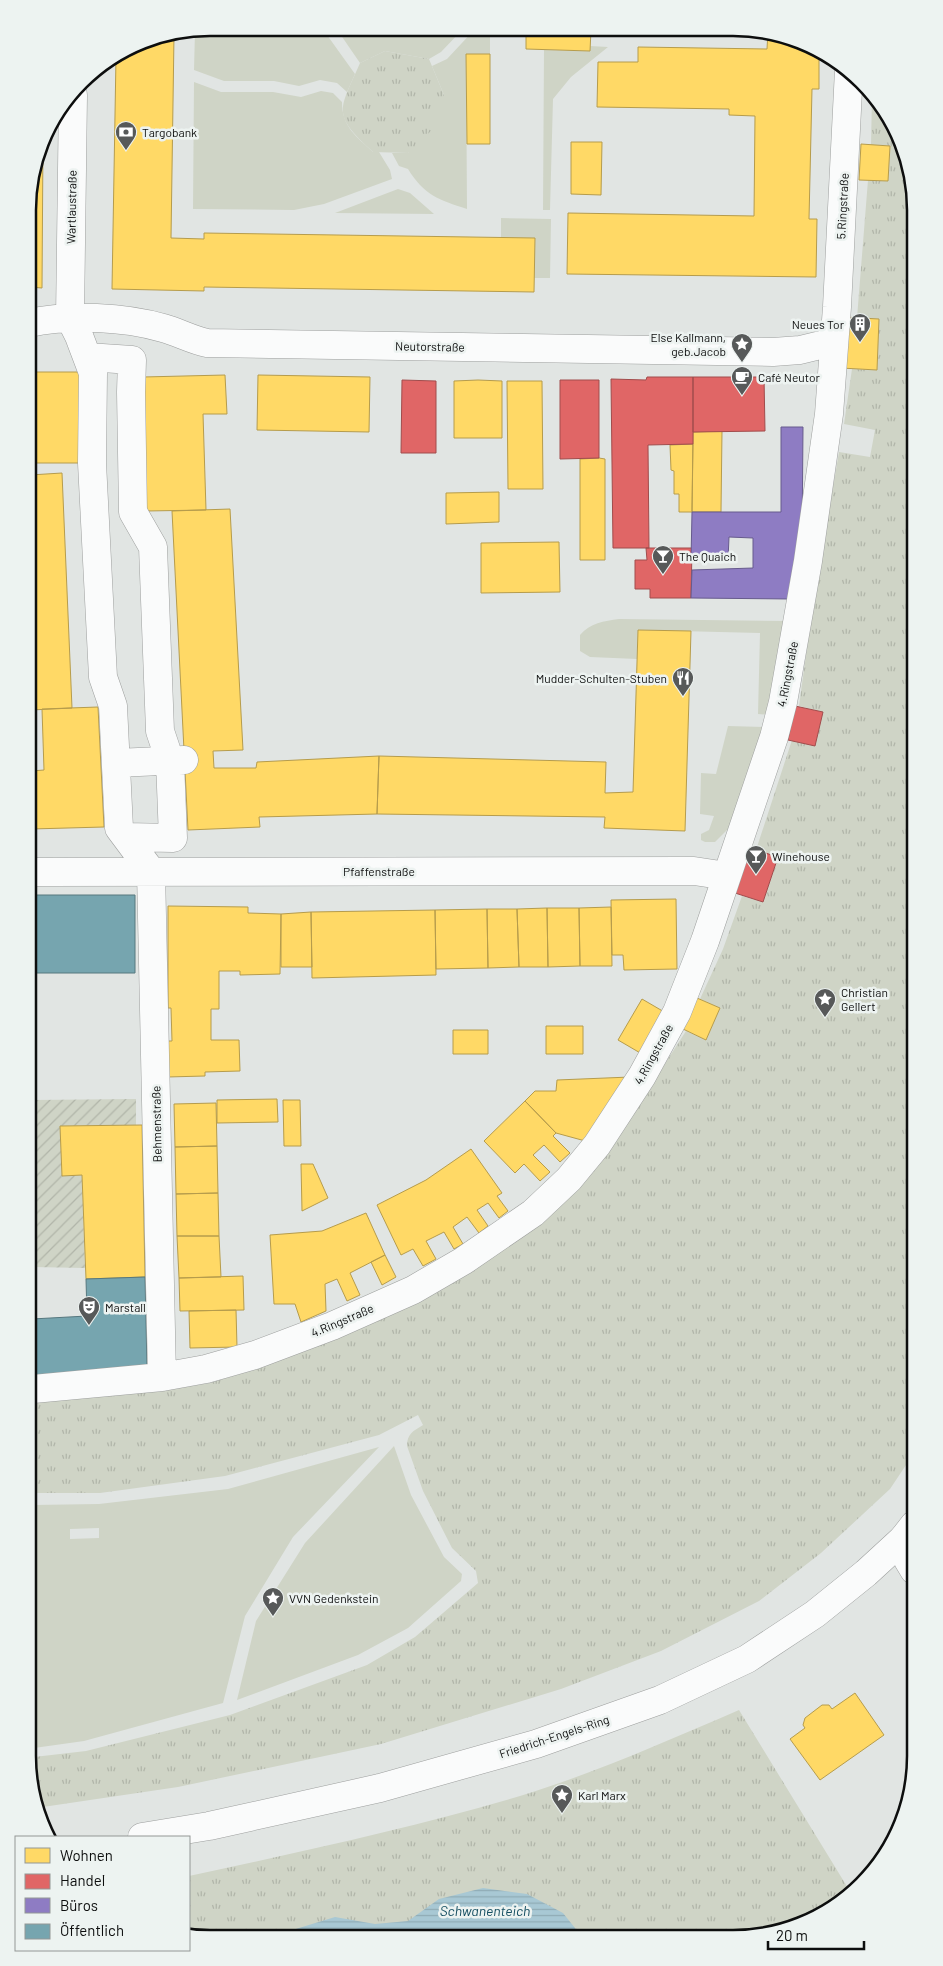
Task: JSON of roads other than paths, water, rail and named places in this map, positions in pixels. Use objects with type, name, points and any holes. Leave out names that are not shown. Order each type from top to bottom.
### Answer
[{"type":"street","name":"5.Ringstraße","points":[[834,342],[848,80]]},
{"type":"street","name":"Wartlaustraße","points":[[70,318],[73,103]]},
{"type":"street","name":"Neutorstraße","points":[[37,321],[70,318],[135,322],[164,328],[193,340],[207,343],[773,352],[800,350],[834,342]]},
{"type":"street","points":[[70,318],[93,373],[94,485],[103,677],[113,706],[119,828],[151,871]]},
{"type":"street","name":"4.Ringstraße","points":[[36,1390],[162,1377],[206,1369],[254,1355],[350,1318],[413,1290],[455,1266],[533,1213],[569,1179],[597,1145],[642,1076],[676,1012],[705,941],[774,737],[783,702],[808,561],[829,414],[834,342]]},
{"type":"street","points":[[87,357],[132,360],[133,512],[152,547],[160,731],[177,760],[173,838],[126,838]]},
{"type":"street","points":[[94,485],[132,483]]},
{"type":"street","points":[[116,763],[177,760]]},
{"type":"street","name":"Pfaffenstraße","points":[[37,872],[694,870],[727,876]]},
{"type":"street","name":"Behmenstraße","points":[[151,871],[162,1377]]},
{"type":"street","name":"Friedrich-Engels-Ring","points":[[148,1836],[209,1826],[380,1788],[536,1744],[660,1700],[747,1659],[815,1614],[866,1573],[906,1534]]},
{"type":"water","name":"Schwanenteich","points":[[483,1888],[527,1894],[563,1913],[577,1930],[292,1930],[335,1917],[375,1924],[408,1921],[439,1899]]},
{"type":"place","name":"Targobank","points":[[126,151]]},
{"type":"place","name":"Neues Tor","points":[[860,343]]},
{"type":"place","name":"Else Kallmann, geb.Jacob","points":[[742,363]]},
{"type":"place","name":"Café Neutor","points":[[742,396]]},
{"type":"place","name":"The Quaich","points":[[663,575]]},
{"type":"place","name":"Mudder-Schulten-Stuben","points":[[683,697]]},
{"type":"place","name":"Winehouse","points":[[756,875]]},
{"type":"place","name":"Christian Gellert","points":[[825,1018]]},
{"type":"place","name":"Marstall","points":[[89,1326]]},
{"type":"place","name":"VVN Gedenkstein","points":[[273,1617]]},
{"type":"place","name":"Karl Marx","points":[[562,1814]]}]
